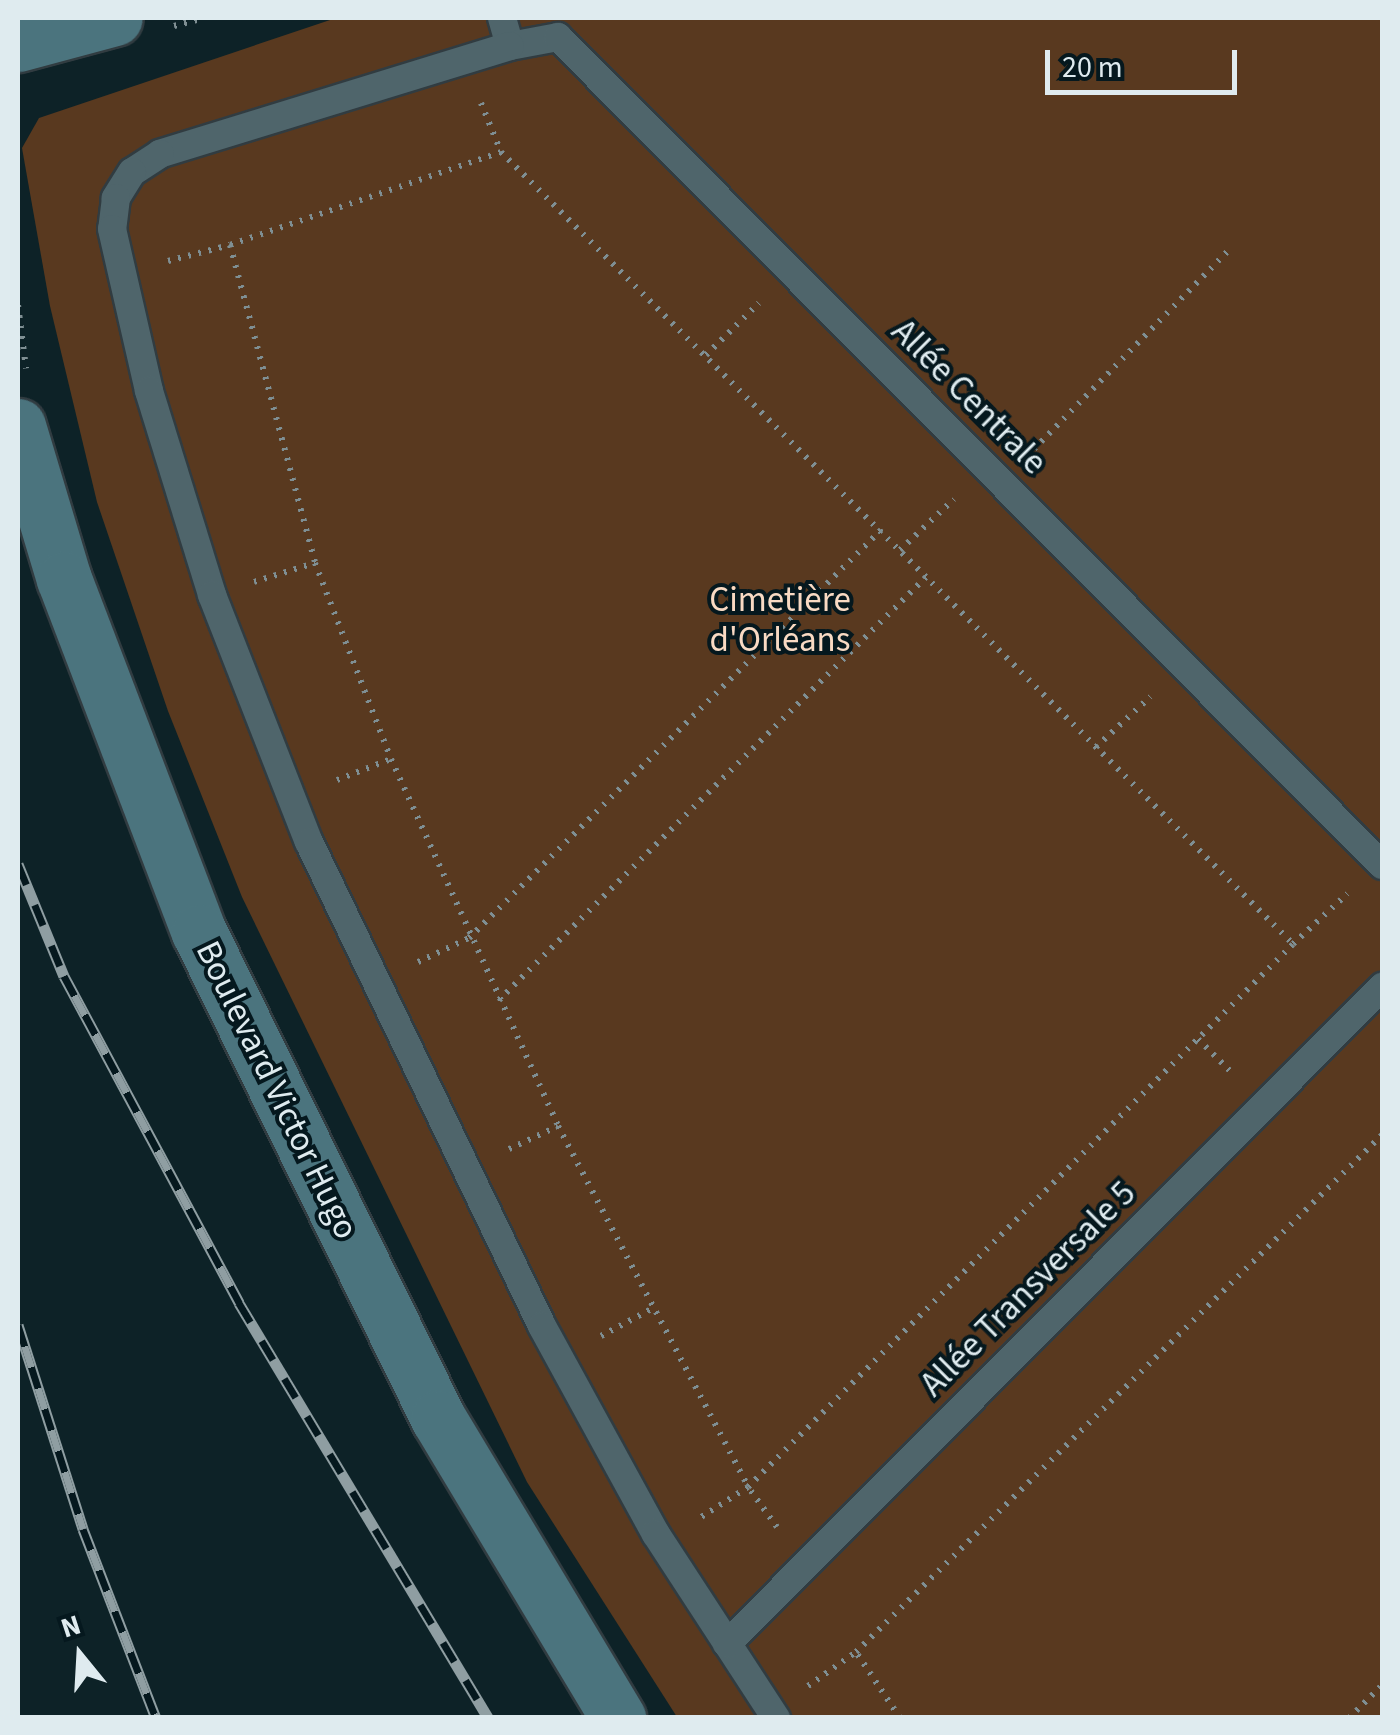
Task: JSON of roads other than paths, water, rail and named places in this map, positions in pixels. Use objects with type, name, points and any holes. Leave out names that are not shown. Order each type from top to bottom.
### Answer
[{"type":"street","points":[[18,44],[116,18]]},
{"type":"street","name":"Boulevard Victor Hugo","points":[[18,426],[64,579],[199,932],[438,1418],[618,1718]]},
{"type":"lane","points":[[502,18],[510,46],[160,154],[132,172],[116,198],[112,229],[149,391],[212,595],[292,798],[560,1359],[662,1542],[776,1718]]},
{"type":"lane","name":"Allée Centrale","points":[[510,46],[558,37],[1381,864]]},
{"type":"lane","name":"Allée Transversale 5","points":[[728,1644],[1382,987]]},
{"type":"railway","points":[[18,864],[64,976],[239,1303],[488,1718]]},
{"type":"railway","points":[[18,1325],[83,1529],[156,1718]]},
{"type":"park label","name":"Cimetière d'Orléans","points":[[780,620]]}]
